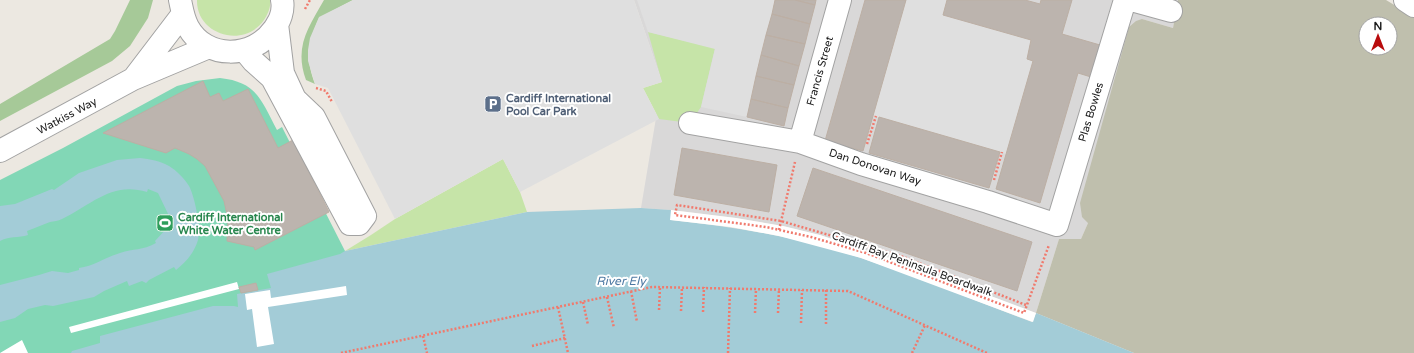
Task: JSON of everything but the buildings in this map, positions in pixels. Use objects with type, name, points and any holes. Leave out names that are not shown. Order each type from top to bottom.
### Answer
[{"type":"street","name":"Francis Street","points":[[800,142],[840,0]]},
{"type":"street","name":"Plas Bowles","points":[[1057,225],[1125,0]]},
{"type":"street","points":[[1131,0],[1171,11]]},
{"type":"street","points":[[1405,0],[1414,6]]},
{"type":"street","points":[[182,7],[188,28],[197,39],[209,47],[220,51],[233,52],[258,45],[269,36],[282,7]]},
{"type":"street","name":"Watkiss Way","points":[[133,79],[182,7]]},
{"type":"street","points":[[244,50],[253,61],[272,78],[350,224],[359,224],[365,216],[314,117],[295,99],[282,73],[282,7]]},
{"type":"street","name":"Watkiss Way","points":[[0,151],[133,79],[209,47]]},
{"type":"street","name":"Dan Donovan Way","points":[[690,123],[800,142],[861,164],[988,202],[1057,225]]},
{"type":"path","points":[[861,164],[876,116]]},
{"type":"path","points":[[779,230],[800,142]]},
{"type":"path","points":[[988,202],[1002,152]]},
{"type":"path","name":"Cardiff Bay Peninsula Boardwalk","points":[[781,221],[677,205],[675,215],[724,221],[811,237],[866,254],[1024,313],[1026,305]]},
{"type":"path","points":[[781,221],[901,256],[1026,305],[1057,225]]},
{"type":"path","points":[[341,353],[652,287],[704,287],[848,291],[986,353]]},
{"type":"path","points":[[659,310],[660,287]]},
{"type":"path","points":[[681,311],[682,287]]},
{"type":"path","points":[[703,312],[704,287]]},
{"type":"path","points":[[728,353],[730,288]]},
{"type":"path","points":[[755,313],[756,289]]},
{"type":"path","points":[[778,313],[779,289]]},
{"type":"path","points":[[801,323],[802,290]]},
{"type":"path","points":[[826,290],[826,325]]},
{"type":"path","points":[[631,291],[637,322]]},
{"type":"path","points":[[607,296],[614,328]]},
{"type":"path","points":[[583,302],[588,325]]},
{"type":"path","points":[[558,308],[568,353]]},
{"type":"path","points":[[912,353],[925,325]]},
{"type":"path","points":[[423,336],[427,353]]},
{"type":"path","points":[[532,346],[565,338]]},
{"type":"shaded area","name":"Cardiff International Pool Car Park","points":[[353,0],[634,0],[662,82],[643,88],[659,119],[520,192],[503,159],[395,219],[328,88],[315,84],[308,61],[310,38],[319,17]]},
{"type":"shaded area","points":[[634,0],[1178,0],[1173,28],[1142,19],[1088,223],[1081,239],[1059,239],[1036,313],[895,260],[820,235],[783,226],[736,218],[641,208],[662,82]]},
{"type":"shaded area","points":[[637,0],[775,0],[747,117],[701,107],[715,49],[648,32]]},
{"type":"shaded area","points":[[906,0],[947,0],[943,15],[1031,40],[1027,59],[1033,61],[1006,154],[873,116]]},
{"type":"shaded area","points":[[1178,0],[1386,0],[1414,17],[1414,353],[1134,353],[1036,313],[1059,239],[1081,239],[1088,223],[1082,217],[1080,203],[1129,27],[1136,21],[1142,19],[1173,28]]},
{"type":"green space","points":[[130,0],[153,0],[148,18],[130,46],[112,61],[0,121],[0,104],[110,39]]},
{"type":"green space","points":[[197,0],[270,0],[270,3],[269,10],[264,20],[255,29],[245,34],[234,36],[223,34],[212,29],[204,22],[199,12]]},
{"type":"green space","points":[[324,0],[353,0],[319,18],[312,35],[309,50],[310,66],[315,84],[306,80],[303,68],[302,48],[308,29]]},
{"type":"green space","points":[[648,32],[715,48],[701,107],[690,123],[659,119],[643,88],[662,82]]},
{"type":"green space","name":"Cardiff International White Water Centre","points":[[220,78],[232,80],[250,88],[262,101],[277,130],[282,127],[345,251],[359,330],[236,353],[0,353],[0,180],[63,148],[177,86],[196,81]]},
{"type":"green space","points":[[503,159],[520,192],[527,212],[345,251],[395,219]]},
{"type":"water","points":[[140,158],[155,160],[169,166],[185,180],[189,186],[197,213],[199,228],[198,240],[192,253],[176,270],[174,267],[146,283],[142,281],[129,286],[127,281],[94,297],[53,306],[45,305],[28,309],[15,318],[0,322],[0,285],[52,271],[68,273],[120,253],[151,246],[156,243],[155,241],[166,229],[171,220],[158,193],[148,189],[147,192],[134,189],[123,190],[102,196],[60,220],[50,222],[27,231],[28,235],[6,238],[0,241],[0,206],[15,204],[52,189],[54,190],[79,173],[117,160]]},
{"type":"water","name":"River Ely","points":[[641,208],[671,210],[671,220],[767,234],[814,244],[838,251],[904,273],[1032,322],[1036,313],[1134,353],[71,353],[72,351],[100,343],[100,336],[213,306],[238,307],[237,294],[271,288],[267,274],[340,254],[345,251],[527,212]]},
{"type":"pier","points":[[671,210],[736,218],[783,226],[820,235],[895,260],[1036,313],[1033,322],[861,258],[779,236],[731,227],[670,220]]},
{"type":"pier","points":[[237,282],[239,289],[71,333],[69,327]]},
{"type":"pier","points":[[346,286],[347,295],[268,307],[274,344],[257,347],[252,309],[247,310],[245,294],[270,290],[271,298]]},
{"type":"pier","points":[[22,340],[28,353],[0,353]]},
{"type":"place","name":"Cardiff International Pool Car Park","points":[[493,104]]},
{"type":"place","name":"Cardiff International White Water Centre","points":[[165,223]]}]
